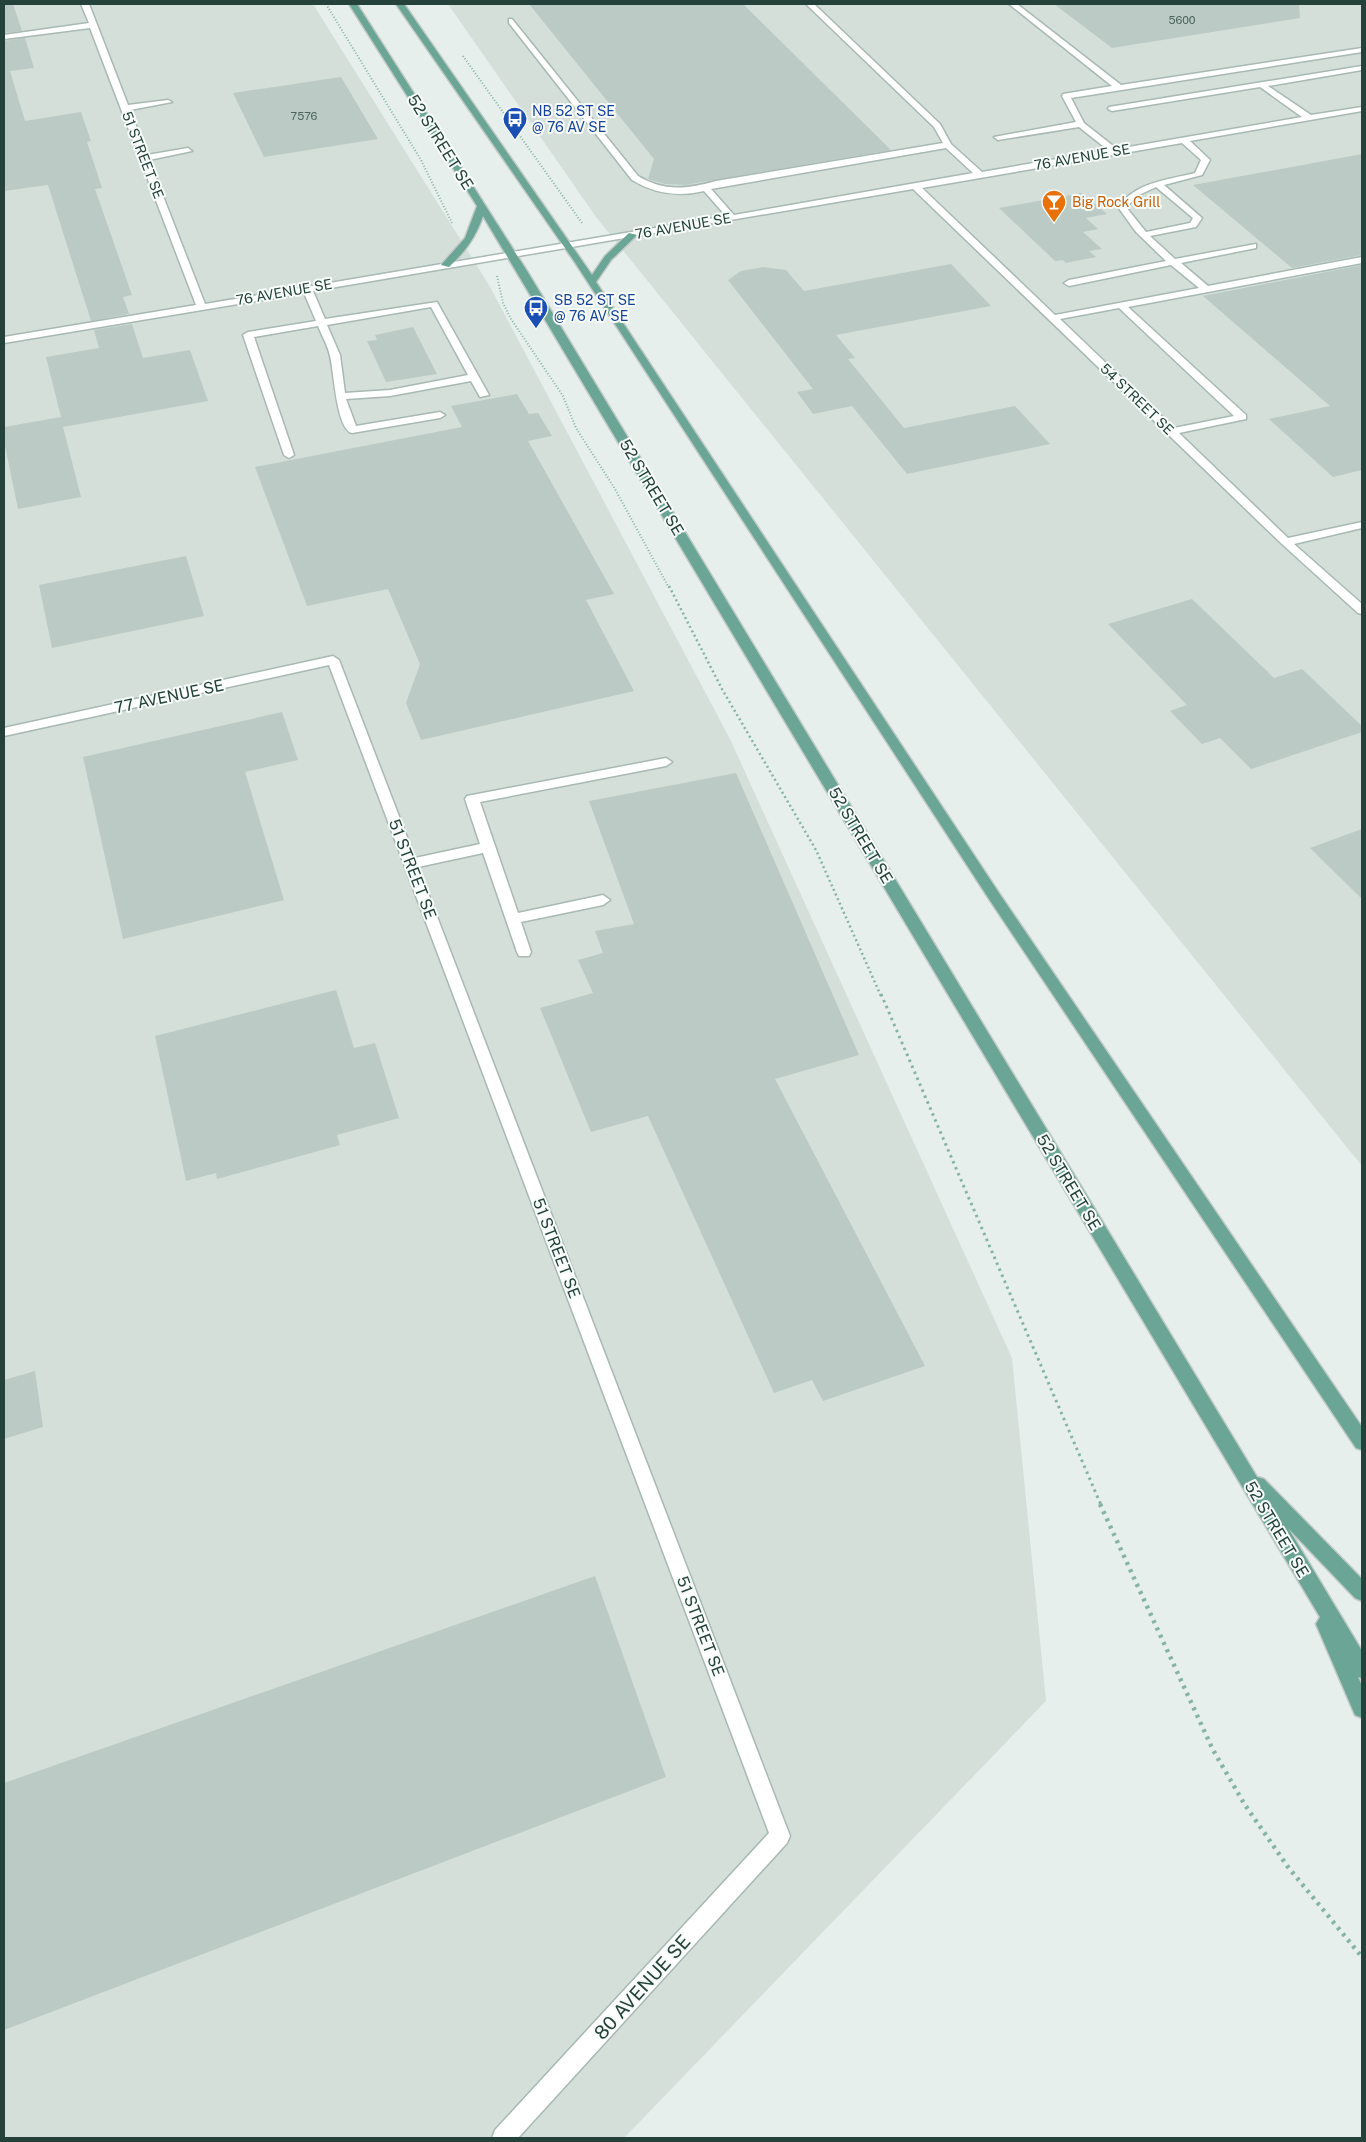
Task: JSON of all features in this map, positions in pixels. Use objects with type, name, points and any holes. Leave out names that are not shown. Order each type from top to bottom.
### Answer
[{"type":"main road","name":"52 STREET SE","points":[[353,4],[511,254],[1362,1669]]},
{"type":"main road","points":[[400,4],[592,281],[994,896],[1362,1442]]},
{"type":"main road","points":[[446,264],[459,253],[474,232],[481,206]]},
{"type":"main road","points":[[592,281],[608,258],[632,235]]},
{"type":"main road","points":[[1240,1466],[1362,1592]]},
{"type":"main road","points":[[1303,1572],[1362,1708]]},
{"type":"street","name":"51 STREET SE","points":[[85,4],[201,306]]},
{"type":"street","points":[[810,4],[937,126],[948,145],[979,174]]},
{"type":"street","points":[[1013,4],[1118,87]]},
{"type":"street","points":[[512,21],[635,178],[649,188],[665,192],[686,192],[716,184],[948,145]]},
{"type":"street","points":[[4,37],[93,25]]},
{"type":"street","points":[[1114,151],[1081,124],[1066,96],[1362,50]]},
{"type":"street","points":[[1112,109],[1362,68]]},
{"type":"street","points":[[1262,85],[1309,118]]},
{"type":"street","points":[[125,108],[168,102]]},
{"type":"street","name":"76 AVENUE SE","points":[[4,340],[446,264],[632,235],[1362,109]]},
{"type":"street","points":[[998,137],[1081,124]]},
{"type":"street","points":[[1183,140],[1206,160],[1198,175],[1140,191],[1126,198],[1122,207],[1129,220],[1144,235],[1207,290]]},
{"type":"street","points":[[144,158],[188,151]]},
{"type":"street","name":"54 STREET SE","points":[[914,185],[1286,542],[1362,610]]},
{"type":"street","points":[[1144,235],[1193,225],[1198,218],[1160,185]]},
{"type":"street","points":[[706,188],[731,217]]},
{"type":"street","points":[[1069,283],[1253,246]]},
{"type":"street","points":[[1052,318],[1362,260]]},
{"type":"street","points":[[307,288],[334,354],[340,396],[352,430],[440,414]]},
{"type":"street","points":[[289,455],[248,335],[434,304],[484,395]]},
{"type":"street","points":[[1122,306],[1242,417],[1171,432]]},
{"type":"street","points":[[340,396],[390,393],[474,377]]},
{"type":"street","points":[[1286,542],[1362,525]]},
{"type":"street","name":"51 STREET SE","points":[[334,660],[780,1836]]},
{"type":"street","name":"77 AVENUE SE","points":[[4,732],[334,660]]},
{"type":"street","points":[[524,952],[472,799],[666,762]]},
{"type":"street","points":[[411,864],[488,847]]},
{"type":"street","points":[[513,919],[603,900]]},
{"type":"street","name":"80 AVENUE SE","points":[[503,2138],[780,1836]]},
{"type":"path","points":[[326,4],[421,160],[446,207],[452,224]]},
{"type":"path","points":[[460,52],[580,223]]},
{"type":"path","points":[[497,276],[503,303],[511,319],[563,396],[576,428],[615,489],[654,558],[722,689],[828,874],[1108,1522],[1213,1750],[1245,1805],[1288,1867],[1362,1957]]},
{"type":"shaded area","points":[[4,4],[313,4],[489,285],[730,739],[1012,1358],[1046,1701],[624,2138],[4,2138]]},
{"type":"shaded area","points":[[448,4],[1362,4],[1362,1166],[596,217]]},
{"type":"building","points":[[4,4],[13,4],[22,31],[4,33]]},
{"type":"building","points":[[529,4],[743,4],[891,150],[685,185],[665,184],[648,179],[654,159]]},
{"type":"building","points":[[1054,4],[1299,4],[1300,18],[1112,48]]},
{"type":"building","points":[[25,38],[34,68],[10,71],[25,121],[81,112],[91,141],[87,142],[102,188],[95,189],[132,295],[123,297],[129,314],[91,321],[48,185],[4,191],[4,41]]},
{"type":"building","points":[[341,77],[378,139],[264,157],[233,93]]},
{"type":"building","points":[[1362,154],[1362,255],[1292,268],[1193,185]]},
{"type":"building","name":"Big Rock Grill","points":[[1082,193],[1107,214],[1086,218],[1098,229],[1083,232],[1102,249],[1089,251],[1096,257],[1066,263],[1063,260],[1055,261],[999,208]]},
{"type":"building","points":[[951,264],[991,306],[836,335],[855,358],[848,359],[904,428],[1015,406],[1050,444],[907,474],[852,406],[813,414],[797,392],[813,389],[728,280],[741,271],[763,267],[786,270],[804,291]]},
{"type":"building","points":[[1362,265],[1362,470],[1333,477],[1269,419],[1330,406],[1203,296]]},
{"type":"building","points":[[132,324],[143,358],[190,350],[208,401],[63,427],[81,497],[18,509],[4,441],[4,427],[61,417],[46,357],[99,348],[94,330]]},
{"type":"building","points":[[413,327],[437,374],[386,382],[367,341],[377,340],[375,335]]},
{"type":"building","points":[[517,394],[529,414],[538,413],[552,436],[528,441],[614,594],[586,600],[634,691],[421,740],[406,703],[420,664],[388,589],[307,606],[255,467],[462,427],[451,406]]},
{"type":"building","points":[[186,556],[204,616],[52,648],[39,585]]},
{"type":"building","points":[[1192,599],[1274,678],[1302,669],[1362,726],[1362,732],[1251,769],[1220,738],[1202,744],[1170,711],[1187,705],[1108,624]]},
{"type":"building","points":[[282,712],[298,760],[245,772],[284,900],[123,939],[83,757]]},
{"type":"building","points":[[736,773],[859,1055],[775,1079],[925,1366],[823,1401],[812,1380],[774,1393],[648,1116],[591,1132],[540,1008],[593,993],[578,960],[603,953],[595,931],[634,924],[589,801]]},
{"type":"building","points":[[1362,829],[1362,899],[1310,848]]},
{"type":"building","points":[[336,990],[354,1048],[375,1043],[399,1118],[337,1135],[340,1145],[217,1179],[216,1173],[186,1181],[155,1036]]},
{"type":"building","points":[[35,1371],[43,1427],[4,1439],[4,1380]]},
{"type":"building","points":[[595,1576],[666,1777],[4,2030],[4,1783]]},
{"type":"place","name":"NB 52 ST SE @ 76 AV SE","points":[[515,140]]},
{"type":"place","name":"Big Rock Grill","points":[[1054,223]]},
{"type":"place","name":"SB 52 ST SE @ 76 AV SE","points":[[536,329]]}]
